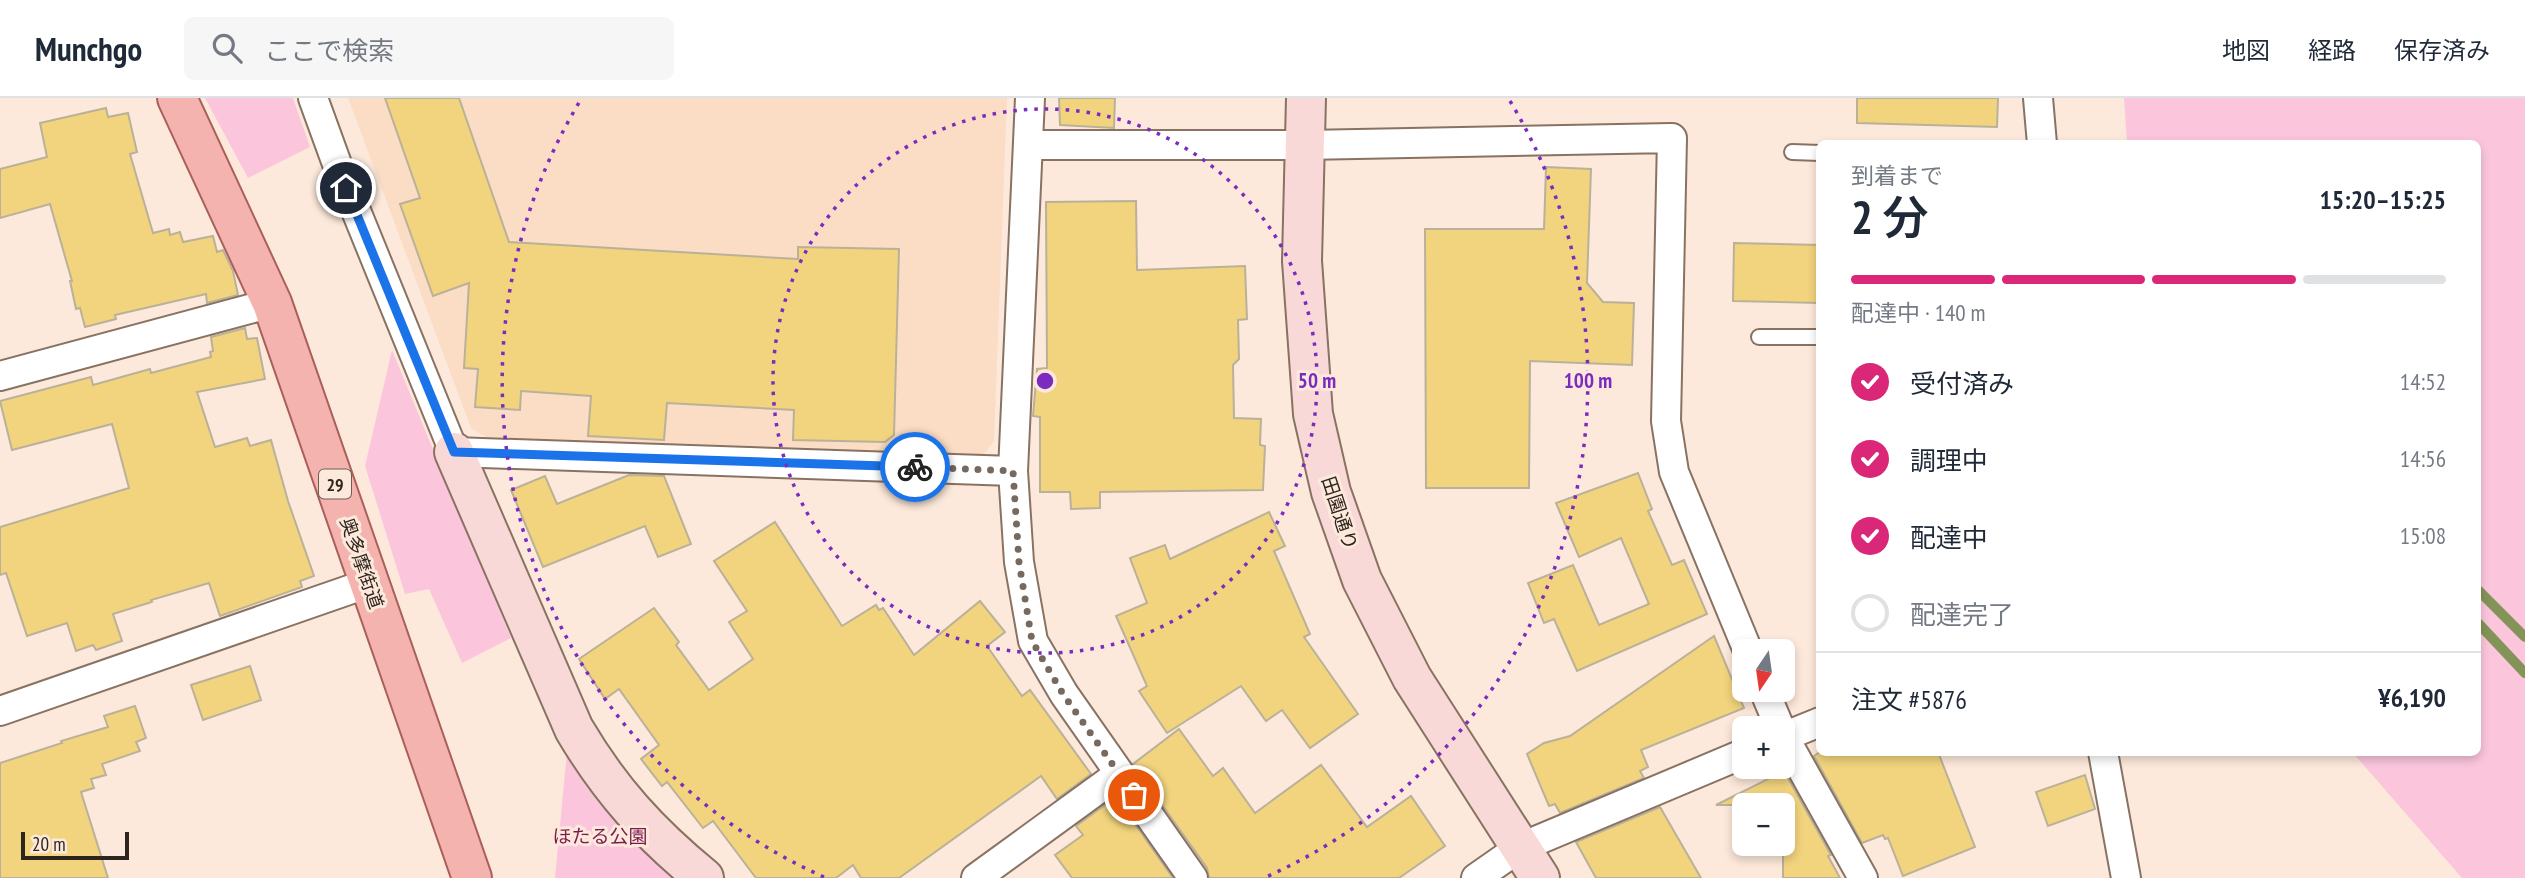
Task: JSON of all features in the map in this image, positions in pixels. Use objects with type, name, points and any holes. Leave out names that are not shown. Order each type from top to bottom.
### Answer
[{"type":"main road","name":"奥多摩街道","points":[[177,98],[272,303],[472,878]]},
{"type":"street","points":[[313,98],[337,164],[454,452],[581,741],[594,764],[622,800],[664,846],[704,878]]},
{"type":"street","points":[[1030,98],[1013,471],[1019,562],[1032,641],[1063,694],[1193,878]]},
{"type":"street","name":"田園通り","points":[[1306,98],[1302,261],[1313,414],[1331,492],[1362,580],[1412,678],[1530,863]]},
{"type":"street","points":[[2038,98],[2042,140]]},
{"type":"street","points":[[1028,145],[1305,145],[1672,138],[1665,421],[1674,472],[1743,639]]},
{"type":"street","points":[[0,376],[272,303]]},
{"type":"street","points":[[454,452],[1013,471]]},
{"type":"street","points":[[0,711],[369,583]]},
{"type":"street","points":[[1795,731],[1816,724]]},
{"type":"street","points":[[2104,756],[2126,878]]},
{"type":"street","points":[[1795,757],[1863,878]]},
{"type":"street","points":[[1476,878],[1530,863],[1732,760]]},
{"type":"street","points":[[976,878],[1119,774]]},
{"type":"lane","points":[[1792,152],[1816,153]]},
{"type":"lane","points":[[1759,337],[1816,337]]},
{"type":"shaded area","points":[[348,98],[1007,98],[994,441],[983,455],[488,438],[471,428]]},
{"type":"green space","points":[[205,98],[293,98],[310,147],[248,178]]},
{"type":"green space","points":[[2124,98],[2525,98],[2525,878],[2462,878],[2356,756],[2481,756],[2481,140],[2127,140]]},
{"type":"green space","points":[[392,350],[511,638],[462,663],[429,589],[405,594],[365,466]]},
{"type":"green space","name":"ほたる公園","points":[[568,741],[698,878],[555,878]]},
{"type":"building","points":[[385,98],[459,98],[509,242],[798,259],[798,247],[899,249],[894,435],[885,442],[793,440],[794,410],[667,403],[664,440],[588,436],[591,396],[521,391],[520,410],[475,407],[478,369],[464,368],[469,283],[433,296],[400,204],[420,198]]},
{"type":"building","points":[[1059,98],[1115,98],[1114,128],[1060,125]]},
{"type":"building","points":[[1857,98],[1998,98],[1997,127],[1857,123]]},
{"type":"building","points":[[106,108],[108,117],[128,113],[137,152],[130,154],[153,233],[169,229],[170,235],[180,232],[183,242],[213,236],[217,252],[223,250],[233,271],[238,295],[207,303],[206,294],[115,315],[116,319],[85,327],[80,308],[76,309],[72,281],[50,204],[0,218],[0,169],[47,157],[40,123]]},
{"type":"building","points":[[1546,167],[1591,169],[1587,283],[1603,302],[1634,303],[1632,365],[1530,361],[1529,488],[1426,488],[1425,229],[1544,229]]},
{"type":"building","points":[[1136,201],[1137,270],[1245,266],[1247,319],[1238,320],[1239,359],[1233,365],[1234,418],[1261,419],[1260,445],[1265,446],[1263,490],[1100,492],[1100,508],[1071,509],[1070,492],[1040,492],[1040,417],[1033,416],[1037,369],[1047,368],[1046,202]]},
{"type":"building","points":[[1734,243],[1816,245],[1816,303],[1733,301]]},
{"type":"building","points":[[245,328],[247,339],[257,338],[265,379],[197,392],[215,447],[247,438],[250,446],[271,440],[288,501],[314,576],[300,581],[302,587],[220,616],[209,583],[151,600],[152,602],[113,614],[122,641],[96,650],[93,645],[76,651],[67,623],[27,636],[6,573],[0,575],[0,527],[129,488],[112,424],[12,450],[0,401],[91,377],[93,385],[150,369],[151,373],[211,357],[211,337]]},
{"type":"building","points":[[1638,473],[1652,509],[1648,511],[1672,565],[1684,560],[1707,614],[1577,671],[1554,619],[1544,623],[1528,583],[1573,565],[1599,625],[1649,604],[1621,538],[1579,557],[1556,503]]},
{"type":"building","points":[[629,475],[664,476],[691,544],[658,557],[645,526],[543,567],[511,490],[545,476],[557,504]]},
{"type":"building","points":[[1269,512],[1285,546],[1274,551],[1310,634],[1304,637],[1358,714],[1310,748],[1282,710],[1266,721],[1241,686],[1167,733],[1139,691],[1147,686],[1116,616],[1147,603],[1130,558],[1165,545],[1170,559]]},
{"type":"building","points":[[775,522],[842,626],[876,605],[879,610],[883,608],[914,655],[980,601],[1005,632],[987,646],[1022,696],[1030,690],[1091,774],[1057,799],[1041,776],[899,878],[861,878],[853,865],[836,878],[756,878],[713,821],[703,828],[667,782],[662,786],[641,759],[659,745],[619,689],[605,699],[579,659],[654,608],[679,642],[676,645],[709,690],[753,659],[729,622],[747,611],[714,561]]},
{"type":"building","points":[[1714,636],[1732,679],[1732,702],[1742,702],[1744,708],[1641,750],[1648,767],[1640,771],[1644,778],[1560,813],[1555,804],[1549,806],[1527,754],[1544,743],[1570,736]]},
{"type":"building","points":[[250,666],[261,700],[203,720],[191,685]]},
{"type":"building","points":[[135,706],[146,738],[136,742],[140,751],[102,764],[106,775],[91,779],[94,788],[81,792],[108,878],[0,878],[0,763],[108,727],[104,716]]},
{"type":"building","points":[[1179,729],[1213,776],[1223,768],[1255,813],[1321,765],[1367,827],[1411,796],[1445,846],[1399,878],[1209,878],[1207,868],[1133,764]]},
{"type":"building","points":[[1814,756],[1940,756],[1975,847],[1903,876],[1888,838],[1885,839],[1883,835],[1862,843]]},
{"type":"building","points":[[2085,775],[2095,809],[2048,826],[2036,792]]},
{"type":"building","points":[[1768,779],[1788,779],[1831,855],[1828,856],[1840,878],[1783,878],[1783,856],[1795,856],[1795,793],[1740,793]]},
{"type":"building","points":[[1116,797],[1173,878],[1072,878],[1055,855],[1083,835],[1076,826]]},
{"type":"building","points":[[1732,797],[1732,805],[1716,805]]},
{"type":"building","points":[[1660,807],[1701,878],[1596,878],[1576,842]]},
{"type":"waterway","points":[[2481,593],[2525,637]]},
{"type":"waterway","points":[[2481,626],[2525,673]]},
{"type":"way so far","points":[[915,467],[1013,471],[1019,562],[1032,641],[1063,694],[1134,795]]},
{"type":"route","points":[[346,188],[454,452],[915,467]]}]
